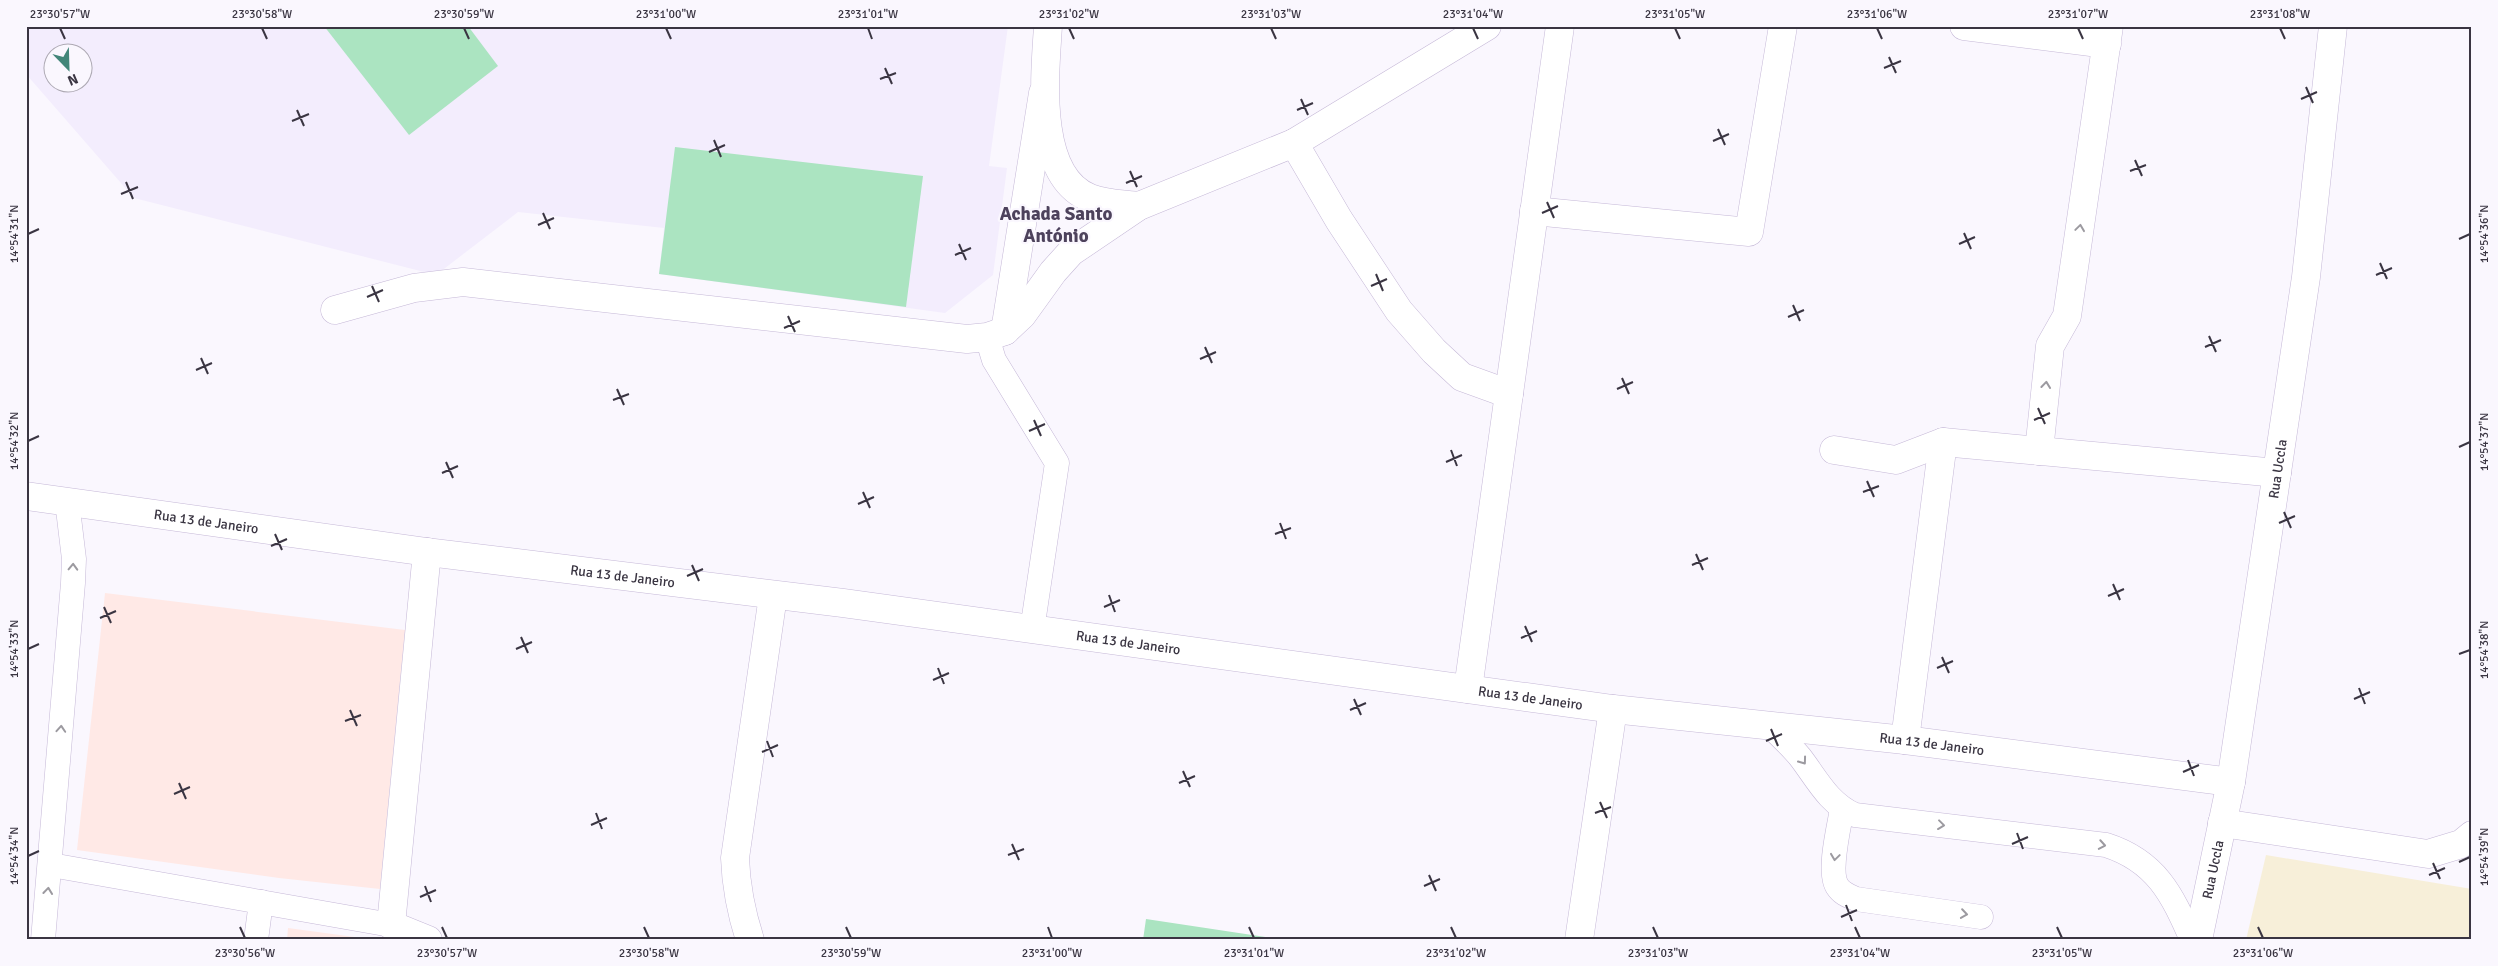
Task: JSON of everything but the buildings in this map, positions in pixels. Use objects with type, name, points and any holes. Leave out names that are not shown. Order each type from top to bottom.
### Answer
[{"type":"street","points":[[996,334],[1043,93],[1048,26]]},
{"type":"street","points":[[335,310],[414,288],[463,282],[967,339],[996,334],[1022,315],[1052,272],[1071,252],[1139,206],[1294,143],[1487,26]]},
{"type":"street","points":[[1468,689],[1560,26]]},
{"type":"street","points":[[1534,210],[1749,232],[1783,26]]},
{"type":"street","points":[[1964,26],[2108,35],[2067,316],[2050,346],[2040,451]]},
{"type":"street","name":"Rua Uccla","points":[[2198,940],[2231,782],[2306,278],[2333,26]]},
{"type":"street","points":[[1043,93],[1053,148],[1060,171],[1073,188],[1090,198],[1139,206]]},
{"type":"street","points":[[1294,143],[1338,220],[1399,311],[1434,351],[1462,377],[1509,394]]},
{"type":"street","points":[[1834,450],[1896,460],[1943,442],[2277,473]]},
{"type":"street","points":[[1906,740],[1943,442]]},
{"type":"street","name":"Rua 13 de Janeiro","points":[[26,496],[427,552],[1032,630],[1613,709],[1906,740],[2231,782]]},
{"type":"street","points":[[427,552],[391,924],[428,940]]},
{"type":"street","points":[[750,940],[740,909],[735,858],[773,596]]},
{"type":"street","points":[[1579,940],[1613,709]]},
{"type":"street","points":[[2222,823],[2428,854],[2461,844],[2472,835]]},
{"type":"lane","points":[[996,334],[994,360],[1057,463],[1032,630]]},
{"type":"lane","points":[[43,940],[51,866],[73,583],[74,559],[67,502]]},
{"type":"lane","points":[[1770,726],[1799,755],[1831,800],[1842,809],[1855,815],[2106,845],[2124,851],[2139,859],[2164,885],[2178,906],[2192,940]]},
{"type":"lane","points":[[1842,809],[1833,873],[1837,885],[1844,894],[1856,899],[1981,917]]},
{"type":"lane","points":[[51,866],[391,924]]},
{"type":"lane","points":[[256,940],[260,902]]},
{"type":"shaded area","points":[[26,26],[1008,26],[989,166],[1007,168],[993,275],[945,313],[659,274],[664,228],[518,212],[436,275],[134,198],[26,74]]},
{"type":"shaded area","points":[[105,593],[405,630],[380,889],[279,878],[77,850]]},
{"type":"shaded area","points":[[2266,855],[2472,889],[2472,940],[2246,940]]},
{"type":"shaded area","points":[[288,928],[362,938],[365,940],[287,940]]},
{"type":"green space","points":[[324,26],[468,26],[498,66],[409,135]]},
{"type":"green space","points":[[675,147],[923,176],[906,307],[659,274]]},
{"type":"green space","points":[[1146,919],[1285,940],[1143,940]]},
{"type":"district","name":"Achada Santo António","points":[[1056,225]]}]
